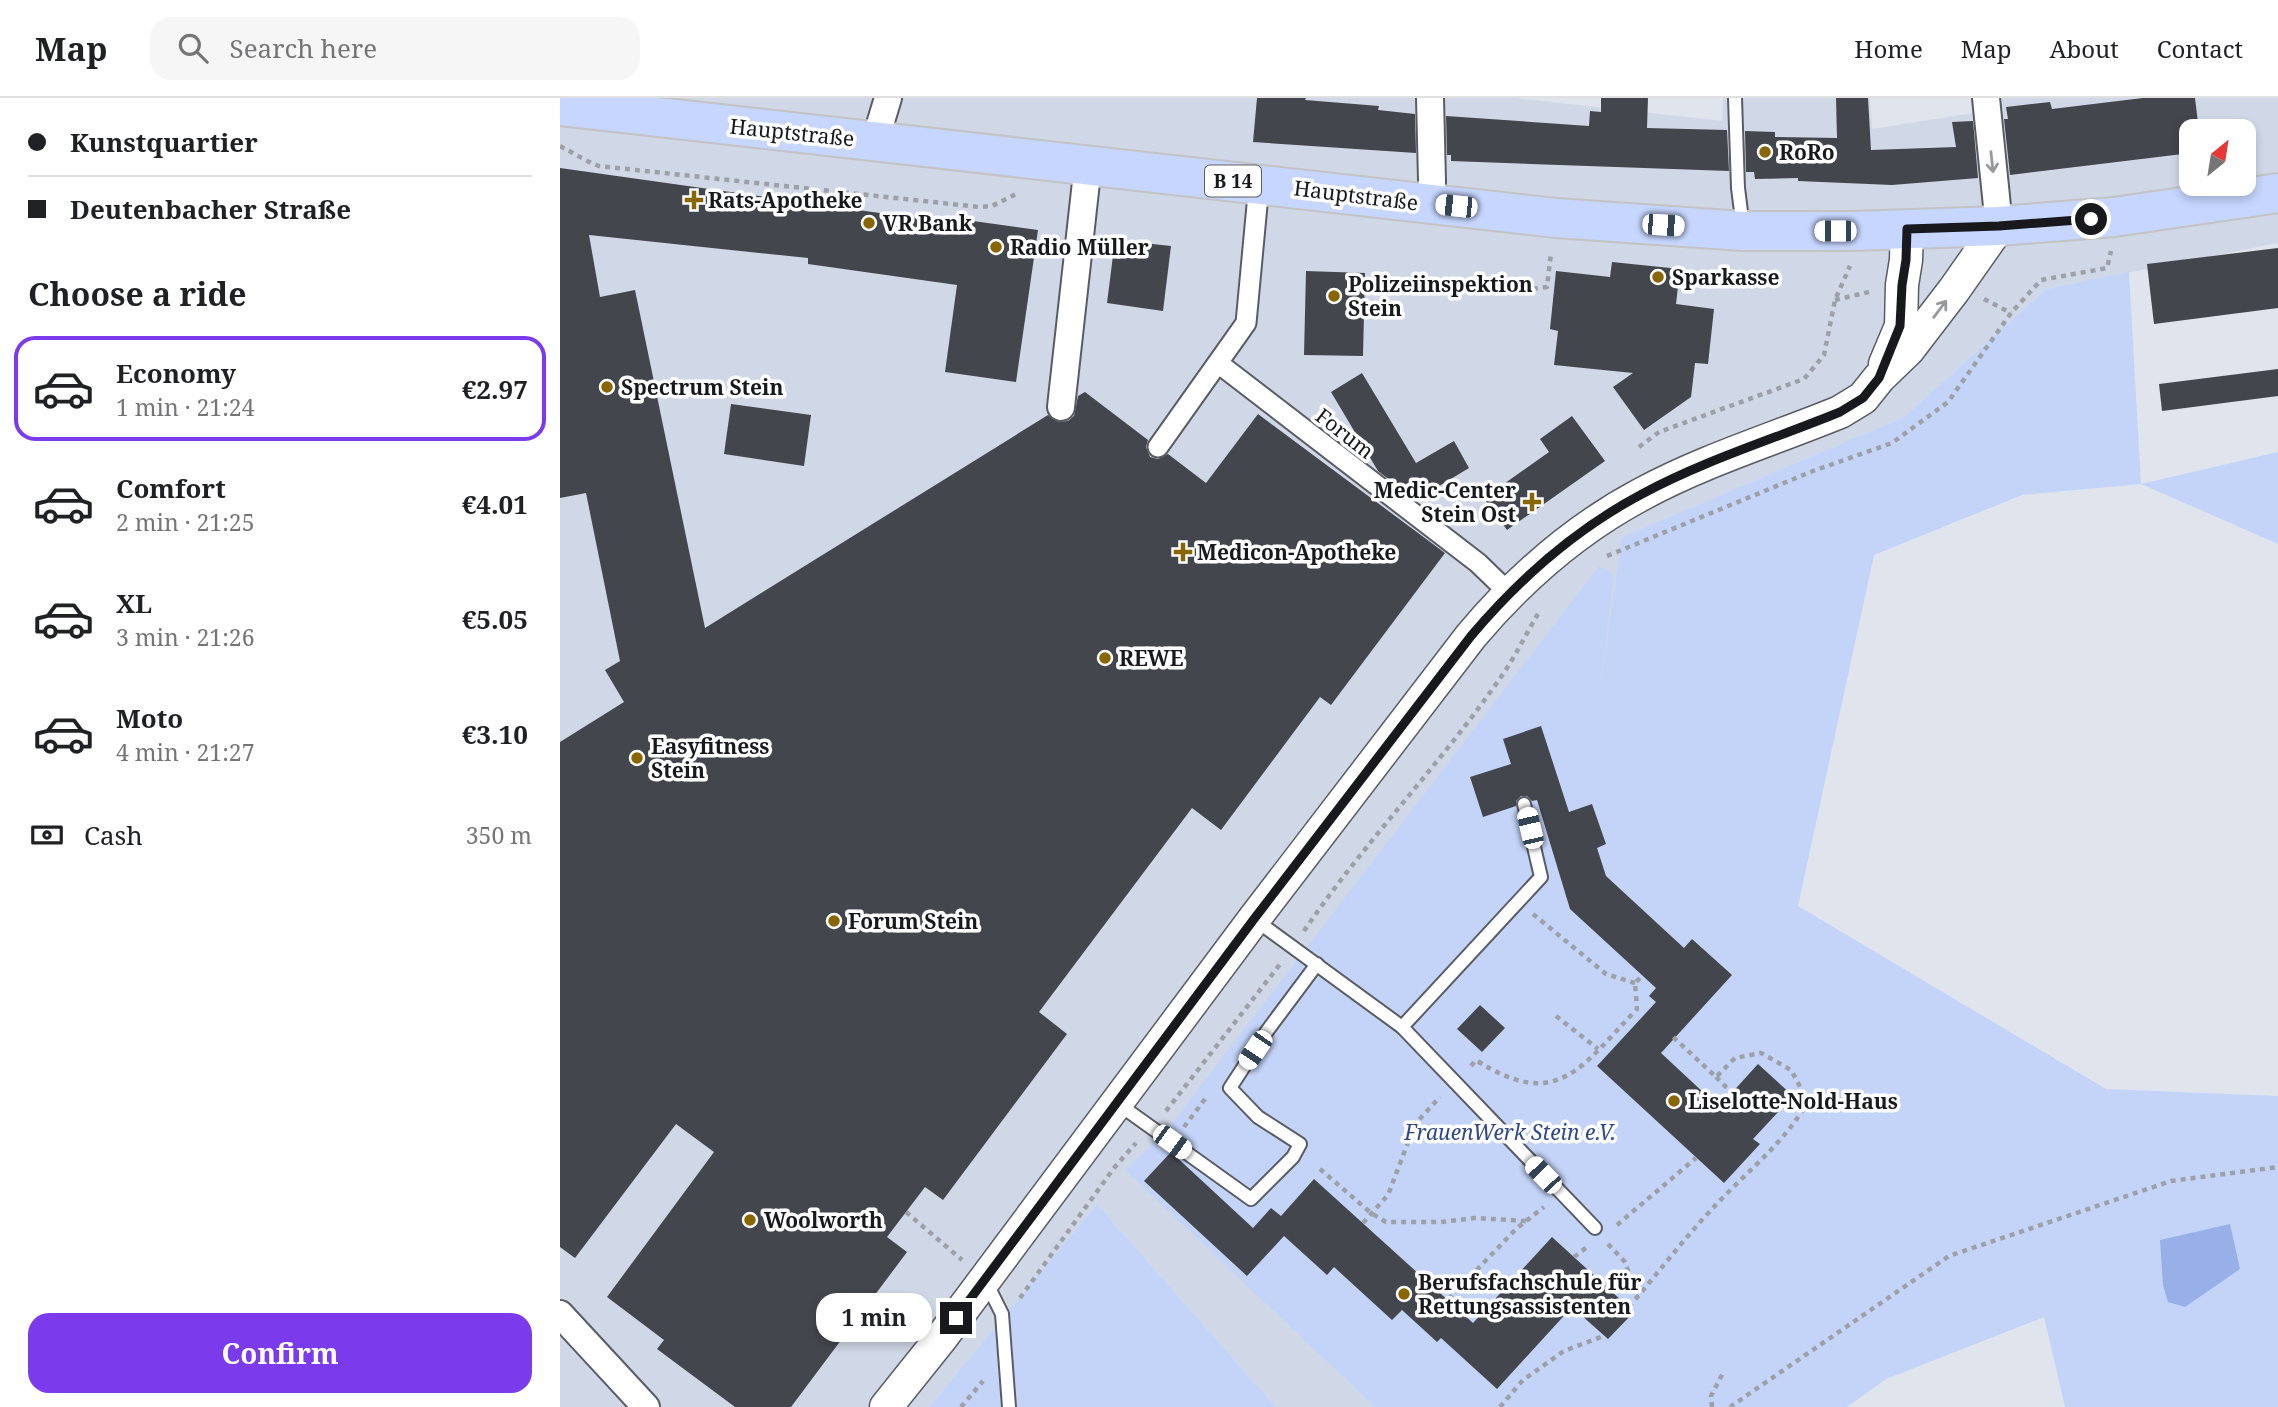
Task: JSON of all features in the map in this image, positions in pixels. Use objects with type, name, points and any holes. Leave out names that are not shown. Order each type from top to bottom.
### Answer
[{"type":"main road","name":"Hauptstraße","points":[[560,106],[1556,218],[1743,231],[1999,226],[2114,217],[2278,193]]},
{"type":"street","points":[[874,141],[888,98]]},
{"type":"street","points":[[1430,98],[1430,204]]},
{"type":"street","points":[[886,1407],[942,1337],[1254,919],[1471,636],[1510,593],[1570,541],[1642,494],[1683,474],[1840,412],[1863,398],[1908,350],[1999,226],[1986,98]]},
{"type":"street","points":[[1061,407],[1088,164]]},
{"type":"street","points":[[1158,447],[1246,323],[1259,184]]},
{"type":"street","points":[[1879,378],[1900,326],[1907,229]]},
{"type":"street","name":"Forum","points":[[1218,363],[1478,563],[1510,593]]},
{"type":"street","points":[[560,1314],[646,1407]]},
{"type":"lane","points":[[1735,98],[1738,188],[1743,231]]},
{"type":"lane","points":[[1402,1027],[1541,877],[1524,804]]},
{"type":"lane","points":[[1254,919],[1402,1027],[1599,1233]]},
{"type":"lane","points":[[1116,1103],[1251,1199],[1293,1157],[1300,1144],[1258,1117],[1230,1088],[1317,964]]},
{"type":"lane","points":[[984,1278],[1002,1314],[1009,1407]]},
{"type":"path","points":[[1604,557],[1813,471],[1892,443],[1948,402],[2011,313],[2041,280],[2107,268],[2114,217]]},
{"type":"path","points":[[1523,290],[1547,287],[1556,218]]},
{"type":"path","points":[[1639,447],[1659,432],[1804,379],[1824,355],[1835,300],[1852,262]]},
{"type":"path","points":[[1002,1321],[1114,1168],[1168,1109],[1293,947],[1326,898],[1456,737],[1504,673],[1537,614],[1546,605]]},
{"type":"path","points":[[1518,902],[1605,974],[1635,984]]},
{"type":"path","points":[[1363,1223],[1388,1195],[1415,1124],[1476,1060],[1516,1081],[1543,1084],[1570,1076],[1637,1009],[1635,984],[1643,975]]},
{"type":"path","points":[[1556,1016],[1598,1049]]},
{"type":"path","points":[[1671,1035],[1732,1093]]},
{"type":"path","points":[[1629,1307],[1712,1209],[1801,1115],[1808,1101],[1791,1070],[1761,1053],[1735,1058],[1716,1077]]},
{"type":"path","points":[[1172,1142],[1213,1088],[1230,1088]]},
{"type":"path","points":[[1574,1256],[1599,1233],[1696,1158]]},
{"type":"path","points":[[1730,1407],[1949,1256],[2171,1181],[2278,1167]]},
{"type":"path","points":[[1320,1169],[1371,1213],[1386,1222],[1441,1222],[1475,1218],[1526,1221]]},
{"type":"path","points":[[1442,1306],[1526,1221],[1561,1193]]},
{"type":"path","points":[[906,1212],[934,1236]]},
{"type":"path","points":[[1599,1233],[1625,1262],[1637,1298]]},
{"type":"path","points":[[1500,1407],[1523,1380],[1564,1351],[1604,1336]]},
{"type":"path","points":[[1712,1407],[1711,1396],[1724,1371]]},
{"type":"shaded area","points":[[560,98],[1514,98],[1722,121],[1723,98],[1870,98],[1872,129],[1993,110],[2003,98],[2278,98],[2278,243],[2046,289],[1904,417],[1622,537],[1699,1407],[1276,1407],[1097,1204],[929,1407],[560,1407]]},
{"type":"shaded area","points":[[2230,1224],[2240,1269],[2185,1307],[2168,1302],[2163,1285],[2160,1240]]},
{"type":"green space","name":"FrauenWerk Stein e.V.","points":[[2129,272],[2141,484],[2022,495],[1874,555],[1798,906],[2106,1089],[2278,1096],[2278,1407],[2065,1407],[2044,1317],[1886,1379],[1847,1407],[1375,1407],[1125,1170],[1163,1135],[1599,566],[1614,574],[1599,697],[1622,537],[1904,417],[2046,289]]},
{"type":"green space","points":[[2278,452],[2278,544],[2141,484]]},
{"type":"green space","points":[[1097,1204],[1276,1407],[929,1407]]},
{"type":"building","points":[[1257,98],[1306,98],[1305,100],[1379,106],[1378,110],[1415,114],[1416,153],[1253,142]]},
{"type":"building","points":[[1601,98],[1648,98],[1647,128],[1727,130],[1729,171],[1451,161],[1451,155],[1447,155],[1446,116],[1589,126],[1590,111],[1601,112]]},
{"type":"building","points":[[1836,98],[1868,98],[1871,150],[1956,147],[1952,122],[1973,121],[1978,178],[1892,185],[1798,181],[1798,178],[1755,179],[1754,172],[1746,172],[1745,131],[1775,132],[1775,137],[1837,138]]},
{"type":"building","points":[[2143,98],[2195,98],[2198,119],[2179,119],[2179,154],[2010,175],[2004,119],[2008,119],[2006,107],[2050,102],[2052,109]]},
{"type":"building","name":"Forum Stein","points":[[560,168],[965,225],[966,220],[1038,230],[1016,382],[945,372],[957,285],[808,264],[808,258],[589,235],[600,297],[635,290],[705,628],[1048,415],[1059,422],[1068,421],[1074,416],[1078,396],[1085,392],[1148,440],[1146,447],[1150,457],[1158,459],[1168,454],[1206,483],[1258,414],[1445,553],[1331,705],[1320,697],[1221,830],[1192,808],[1039,1012],[1067,1034],[943,1200],[925,1187],[887,1237],[907,1252],[791,1407],[735,1407],[657,1349],[664,1340],[607,1297],[714,1152],[676,1124],[575,1258],[560,1247],[560,742],[624,702],[605,670],[620,661],[586,493],[560,498]]},
{"type":"building","points":[[1115,240],[1171,246],[1163,311],[1107,303]]},
{"type":"building","points":[[2278,248],[2278,308],[2154,324],[2147,264]]},
{"type":"building","points":[[1612,262],[1680,269],[1676,304],[1714,309],[1708,364],[1695,363],[1691,397],[1644,430],[1613,387],[1633,373],[1554,365],[1558,331],[1550,329],[1556,271],[1610,277]]},
{"type":"building","points":[[1306,271],[1365,273],[1363,356],[1304,355]]},
{"type":"building","points":[[2278,369],[2278,396],[2162,411],[2159,384]]},
{"type":"building","points":[[1362,373],[1416,463],[1454,441],[1469,468],[1416,500],[1378,471],[1331,392]]},
{"type":"building","points":[[731,404],[811,415],[804,466],[724,454]]},
{"type":"building","points":[[1572,416],[1605,461],[1507,530],[1484,498],[1549,452],[1540,439]]},
{"type":"building","points":[[1541,726],[1569,812],[1592,804],[1606,844],[1597,848],[1606,876],[1684,948],[1692,939],[1732,975],[1661,1053],[1719,1107],[1758,1064],[1793,1096],[1753,1139],[1760,1144],[1724,1183],[1597,1066],[1656,1002],[1649,996],[1656,988],[1570,909],[1537,800],[1532,801],[1527,796],[1521,796],[1516,801],[1516,806],[1483,817],[1470,777],[1511,764],[1503,739]]},
{"type":"building","points":[[1480,1005],[1505,1028],[1482,1052],[1457,1029]]},
{"type":"building","points":[[1171,1152],[1253,1228],[1271,1208],[1281,1216],[1314,1179],[1473,1323],[1552,1237],[1634,1312],[1608,1339],[1572,1307],[1497,1389],[1441,1338],[1437,1342],[1402,1310],[1392,1320],[1334,1267],[1327,1275],[1284,1236],[1247,1276],[1144,1181]]},
{"type":"place","name":"RoRo","points":[[1765,152]]},
{"type":"place","name":"Rats-Apotheke","points":[[694,200]]},
{"type":"place","name":"VR Bank","points":[[869,223]]},
{"type":"place","name":"Radio Müller","points":[[996,247]]},
{"type":"place","name":"Sparkasse","points":[[1658,277]]},
{"type":"place","name":"Polizeiinspektion Stein","points":[[1334,296]]},
{"type":"place","name":"Spectrum Stein","points":[[607,387]]},
{"type":"place","name":"Medic-Center Stein Ost","points":[[1532,502]]},
{"type":"place","name":"Medicon-Apotheke","points":[[1183,552]]},
{"type":"place","name":"REWE","points":[[1105,658]]},
{"type":"place","name":"Easyfitness Stein","points":[[637,758]]},
{"type":"place","name":"Forum Stein","points":[[834,921]]},
{"type":"place","name":"Liselotte-Nold-Haus","points":[[1674,1101]]},
{"type":"place","name":"Woolworth","points":[[750,1220]]},
{"type":"place","name":"Berufsfachschule für Rettungsassistenten","points":[[1404,1294]]},
{"type":"route","points":[[956,1318],[1254,919],[1499,603],[1570,541],[1642,494],[1683,474],[1840,412],[1863,398],[1879,378],[1900,326],[1907,229],[2091,219]]}]
